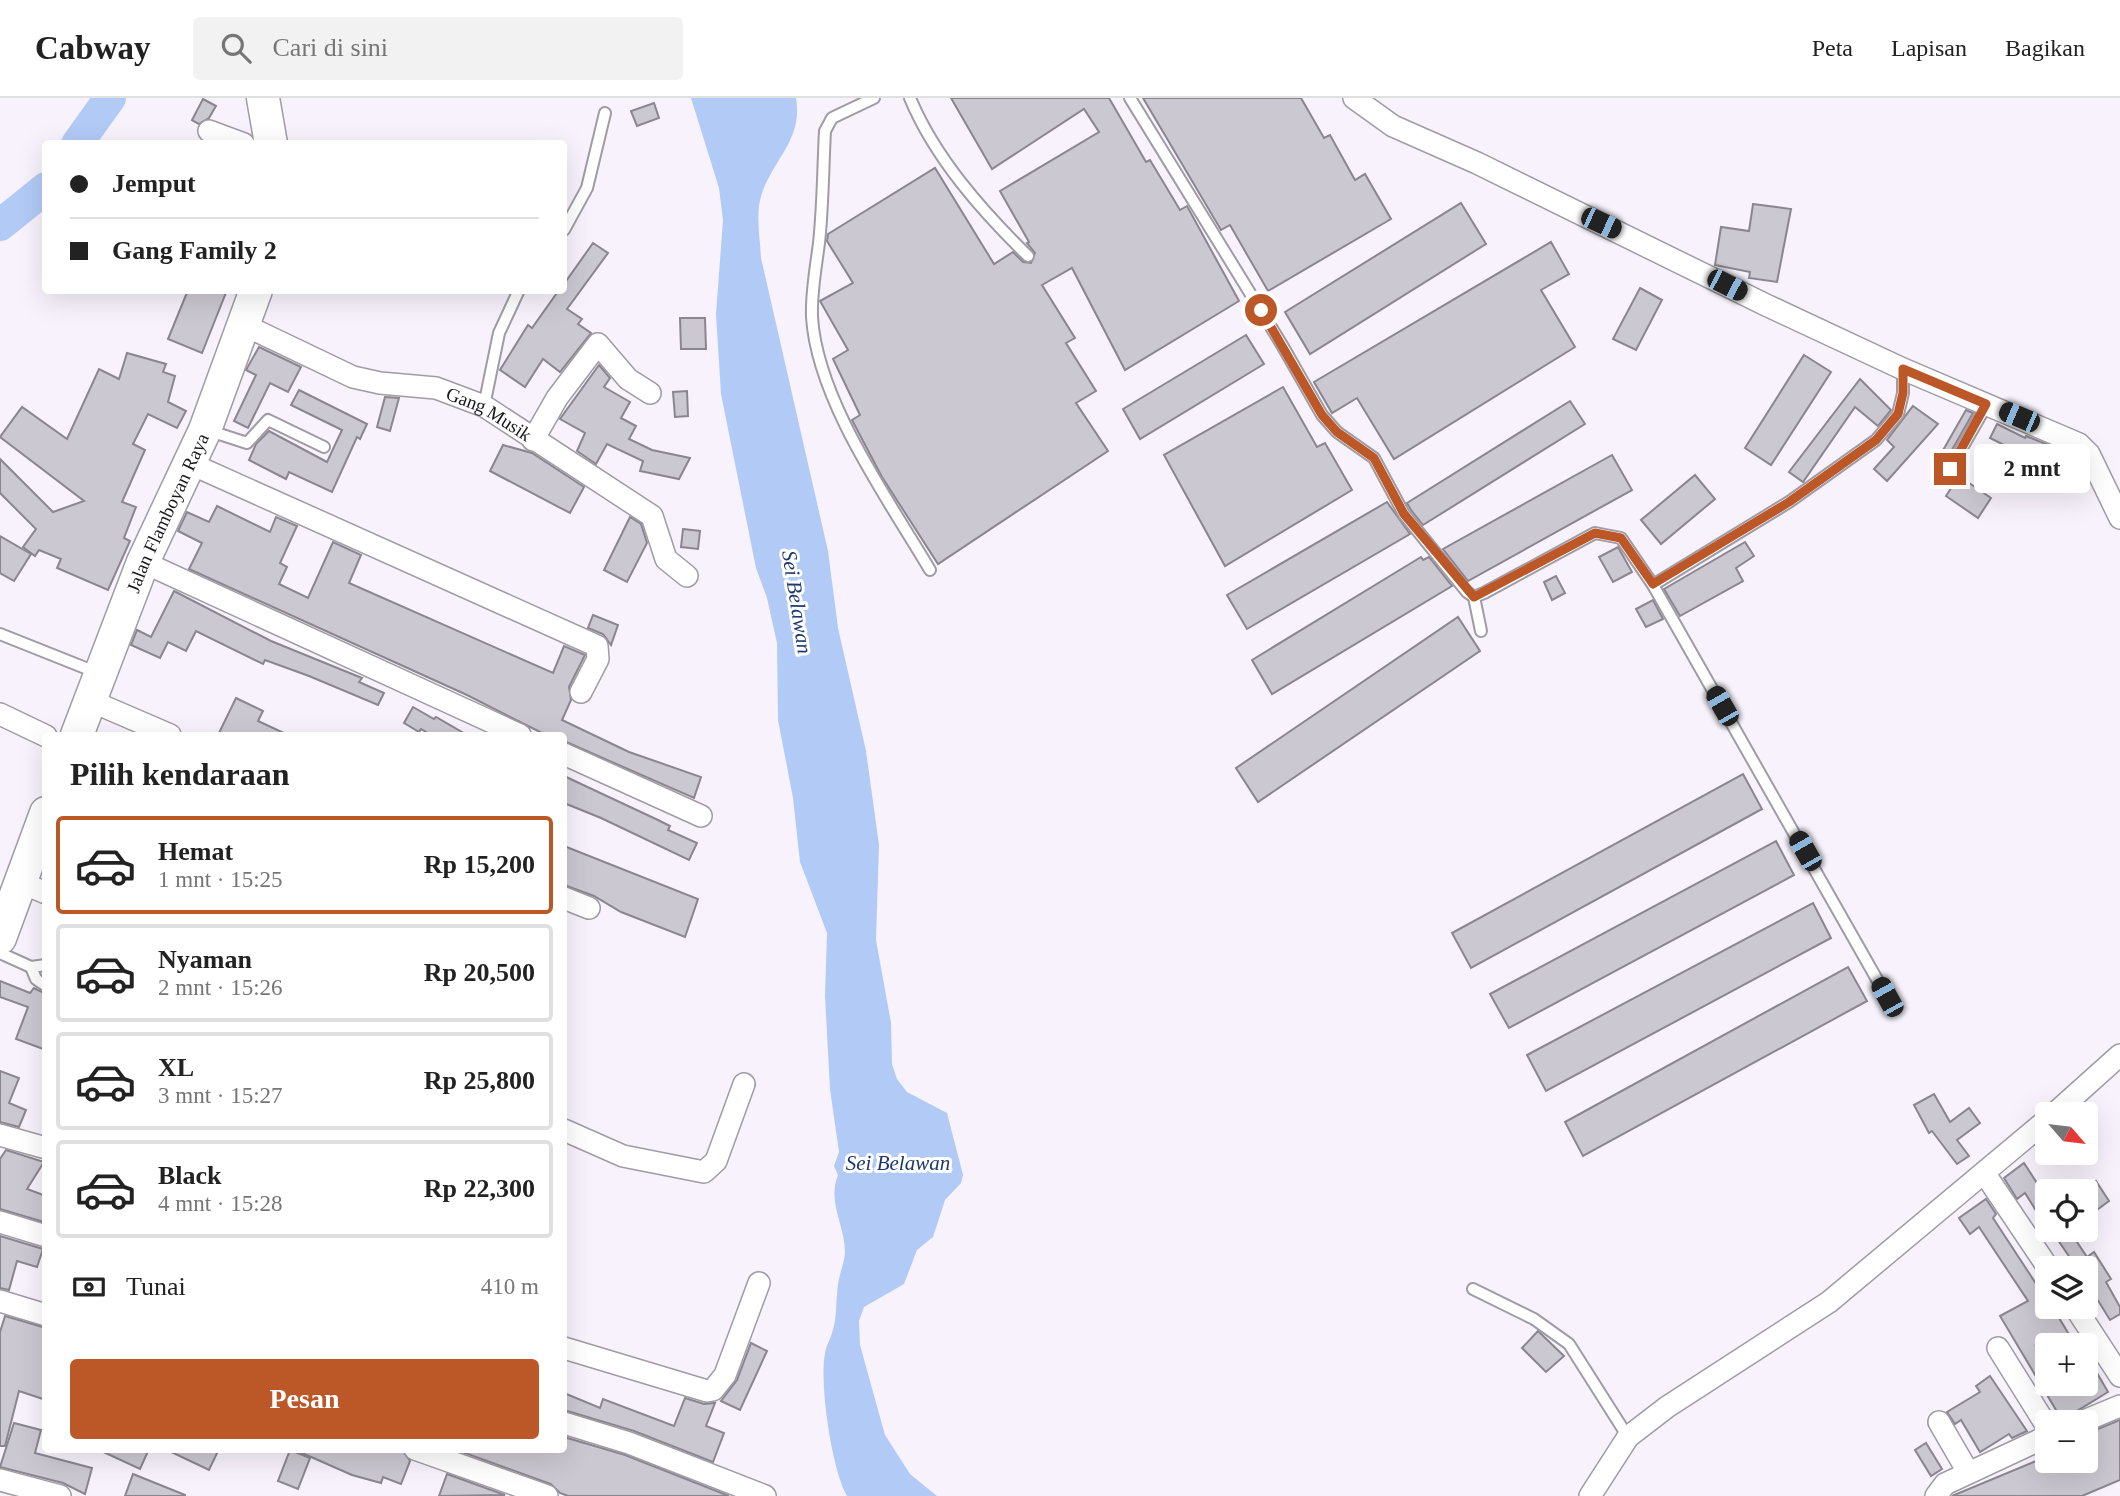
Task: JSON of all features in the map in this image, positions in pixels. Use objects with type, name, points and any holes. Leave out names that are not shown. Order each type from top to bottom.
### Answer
[{"type":"main road","points":[[263,98],[270,140]]},
{"type":"main road","name":"Jalan Flamboyan Raya","points":[[78,732],[143,562],[205,430],[254,294]]},
{"type":"main road","points":[[0,938],[33,888],[42,831]]},
{"type":"street","points":[[1354,98],[1394,126],[1477,163],[1903,369],[2080,444],[2089,454],[2120,518]]},
{"type":"street","points":[[209,131],[233,140]]},
{"type":"street","name":"Gang Musik","points":[[242,324],[352,377],[380,383],[436,388],[484,406],[652,516],[666,559],[687,576]]},
{"type":"street","points":[[533,440],[557,398],[601,338],[628,379],[649,393]]},
{"type":"street","points":[[188,463],[597,646],[598,659],[581,692]]},
{"type":"street","points":[[143,562],[513,732]]},
{"type":"street","points":[[96,687],[165,732]]},
{"type":"street","points":[[0,714],[42,734]]},
{"type":"street","points":[[567,755],[701,817]]},
{"type":"street","points":[[567,899],[589,908]]},
{"type":"street","points":[[2068,1102],[2120,1055]]},
{"type":"street","points":[[567,1131],[623,1156],[704,1172],[716,1161],[744,1084]]},
{"type":"street","points":[[1590,1496],[1628,1437],[1667,1408],[1829,1303],[2035,1130]]},
{"type":"street","points":[[0,1135],[42,1148]]},
{"type":"street","points":[[1984,1174],[2040,1256]]},
{"type":"street","points":[[0,1222],[42,1235]]},
{"type":"street","points":[[567,1349],[706,1391],[713,1390],[725,1375],[759,1283]]},
{"type":"street","points":[[0,1301],[42,1314]]},
{"type":"street","points":[[2083,1319],[2120,1376]]},
{"type":"street","points":[[1998,1348],[2037,1410]]},
{"type":"street","points":[[2098,1415],[2120,1406]]},
{"type":"street","points":[[1938,1422],[1968,1472]]},
{"type":"street","points":[[567,1424],[629,1443],[765,1496]]},
{"type":"street","points":[[1936,1496],[1945,1484],[2035,1442]]},
{"type":"street","points":[[426,1453],[547,1496]]},
{"type":"street","points":[[0,1480],[60,1496]]},
{"type":"lane","points":[[873,98],[832,118],[825,131],[819,243],[814,277],[814,331],[820,365],[829,388],[867,462],[930,570]]},
{"type":"lane","points":[[910,98],[928,138],[1008,237],[1028,256]]},
{"type":"lane","points":[[1130,98],[1283,345],[1322,415],[1337,432],[1374,458],[1404,514],[1474,597],[1480,631]]},
{"type":"lane","points":[[567,224],[587,187],[605,113]]},
{"type":"lane","points":[[484,406],[499,332],[517,294]]},
{"type":"lane","points":[[1653,584],[1789,502],[1876,440],[1898,414],[1903,393],[1903,369]]},
{"type":"lane","points":[[1950,469],[1986,404]]},
{"type":"lane","points":[[205,430],[247,443],[268,420],[324,447]]},
{"type":"lane","points":[[1474,597],[1595,533],[1621,538],[1653,584],[1887,997]]},
{"type":"lane","points":[[0,634],[96,687]]},
{"type":"lane","points":[[0,953],[31,967],[42,966]]},
{"type":"lane","points":[[31,967],[36,979],[42,983]]},
{"type":"lane","points":[[1473,1289],[1534,1319],[1569,1344],[1628,1437]]},
{"type":"water","name":"Sei Belawan","points":[[691,98],[796,98],[797,112],[792,137],[767,180],[760,201],[758,225],[761,258],[828,551],[838,628],[866,751],[879,845],[876,940],[891,1023],[892,1064],[897,1079],[907,1092],[947,1113],[963,1175],[961,1183],[945,1200],[933,1237],[917,1250],[904,1284],[864,1307],[859,1321],[860,1345],[885,1435],[910,1474],[937,1496],[847,1496],[832,1448],[825,1405],[824,1367],[826,1350],[834,1327],[845,1253],[834,1195],[838,1175],[834,1166],[839,1152],[830,1089],[825,996],[827,933],[800,862],[793,798],[778,720],[777,643],[767,598],[756,568],[721,394],[716,314],[723,220],[719,188]]},
{"type":"building","points":[[951,98],[1109,98],[1146,162],[1150,160],[1180,210],[1187,206],[1239,301],[1125,370],[1072,268],[1042,285],[1075,338],[1066,343],[1096,391],[1076,403],[1108,451],[938,564],[882,477],[852,420],[860,415],[833,359],[848,350],[820,301],[853,283],[827,241],[828,234],[935,168],[994,264],[1013,252],[1023,262],[1031,263],[1035,253],[1000,191],[1099,132],[1084,109],[992,169]]},
{"type":"building","points":[[1143,98],[1301,98],[1324,138],[1330,135],[1355,180],[1365,174],[1391,219],[1268,291],[1230,225],[1221,230]]},
{"type":"building","points":[[203,99],[216,106],[209,118],[199,124],[192,120]]},
{"type":"building","points":[[654,103],[659,118],[637,126],[631,111]]},
{"type":"building","points":[[1461,203],[1486,244],[1310,354],[1285,312]]},
{"type":"building","points":[[1753,204],[1791,209],[1777,282],[1749,278],[1750,272],[1715,265],[1721,227],[1749,231]]},
{"type":"building","points":[[1551,242],[1569,274],[1541,290],[1575,347],[1394,459],[1357,398],[1332,413],[1314,382]]},
{"type":"building","points":[[593,243],[608,253],[567,309],[582,319],[578,324],[591,333],[560,372],[543,359],[525,387],[500,370],[528,325],[532,328],[556,294],[567,294],[567,280]]},
{"type":"building","points":[[1640,288],[1662,300],[1636,350],[1613,339]]},
{"type":"building","points":[[186,294],[225,294],[202,353],[168,339]]},
{"type":"building","points":[[680,318],[705,318],[706,349],[681,349]]},
{"type":"building","points":[[1246,335],[1264,364],[1140,439],[1123,409]]},
{"type":"building","points":[[259,347],[301,367],[288,392],[270,383],[248,428],[234,421],[256,375],[246,370]]},
{"type":"building","points":[[127,353],[166,364],[163,372],[175,376],[168,402],[186,411],[177,428],[148,414],[133,444],[145,450],[122,502],[136,507],[124,538],[130,541],[108,590],[57,568],[61,559],[39,550],[35,556],[23,547],[36,529],[0,493],[0,459],[53,512],[84,501],[0,437],[22,407],[67,439],[99,369],[119,379]]},
{"type":"building","points":[[1804,355],[1831,372],[1771,465],[1745,448]]},
{"type":"building","points":[[599,365],[610,378],[604,387],[630,402],[621,418],[636,426],[629,439],[652,450],[690,458],[679,479],[640,471],[643,461],[607,444],[596,464],[577,451],[585,433],[560,419]]},
{"type":"building","points":[[1860,379],[1891,410],[1878,426],[1855,407],[1803,482],[1789,472]]},
{"type":"building","points":[[1283,387],[1317,447],[1325,443],[1352,490],[1225,566],[1164,455]]},
{"type":"building","points":[[299,390],[367,424],[360,439],[357,437],[332,492],[289,472],[286,479],[249,460],[256,444],[269,431],[327,462],[342,430],[291,405]]},
{"type":"building","points":[[687,391],[688,416],[675,417],[673,392]]},
{"type":"building","points":[[385,397],[399,398],[390,431],[377,427]]},
{"type":"building","points":[[1570,401],[1585,424],[1423,525],[1411,510],[1407,503]]},
{"type":"building","points":[[1913,406],[1938,424],[1887,481],[1874,469],[1894,447],[1887,440]]},
{"type":"building","points":[[1966,410],[1973,413],[1949,455],[1942,452]]},
{"type":"building","points":[[1997,424],[2025,438],[2026,436],[2056,448],[2037,492],[2007,480],[2018,452],[1990,438]]},
{"type":"building","points":[[503,445],[532,453],[584,487],[570,513],[490,471]]},
{"type":"building","points":[[1612,455],[1632,490],[1468,581],[1443,549]]},
{"type":"building","points":[[1695,475],[1715,499],[1661,544],[1641,520]]},
{"type":"building","points":[[1959,476],[1991,498],[1978,518],[1946,496]]},
{"type":"building","points":[[1387,502],[1410,534],[1247,629],[1227,595]]},
{"type":"building","points":[[217,506],[270,532],[276,517],[297,526],[280,563],[287,567],[279,584],[308,598],[333,542],[361,555],[349,583],[553,673],[564,646],[585,655],[569,687],[571,700],[562,720],[629,752],[701,777],[694,798],[567,742],[567,732],[540,732],[467,695],[189,569],[202,543],[178,531],[187,512],[209,522]]},
{"type":"building","points":[[630,517],[641,524],[647,543],[627,582],[604,570]]},
{"type":"building","points":[[683,529],[700,531],[698,549],[681,547]]},
{"type":"building","points":[[0,536],[31,554],[14,581],[0,573]]},
{"type":"building","points":[[1745,542],[1754,556],[1736,568],[1743,581],[1680,616],[1664,589]]},
{"type":"building","points":[[1618,547],[1632,572],[1613,582],[1599,557]]},
{"type":"building","points":[[1421,557],[1423,560],[1429,557],[1452,586],[1272,694],[1252,660]]},
{"type":"building","points":[[1556,576],[1565,593],[1552,600],[1544,582]]},
{"type":"building","points":[[174,591],[271,641],[362,678],[359,682],[384,693],[378,705],[265,660],[263,664],[196,631],[186,651],[168,642],[160,658],[131,645],[137,630],[151,637]]},
{"type":"building","points":[[1653,600],[1663,619],[1646,627],[1636,609]]},
{"type":"building","points":[[593,615],[618,625],[611,645],[603,634],[588,628]]},
{"type":"building","points":[[1458,617],[1480,651],[1258,802],[1236,768]]},
{"type":"building","points":[[236,698],[263,711],[258,721],[282,732],[219,732]]},
{"type":"building","points":[[413,707],[462,732],[426,732],[421,729],[419,732],[404,723]]},
{"type":"building","points":[[1743,774],[1762,809],[1471,968],[1452,933]]},
{"type":"building","points":[[567,777],[670,826],[668,830],[697,843],[689,860],[567,804]]},
{"type":"building","points":[[1776,841],[1794,875],[1509,1028],[1490,994]]},
{"type":"building","points":[[567,847],[698,899],[685,937],[621,912],[594,896],[567,886]]},
{"type":"building","points":[[1813,903],[1831,938],[1546,1091],[1527,1055]]},
{"type":"building","points":[[1848,967],[1867,1001],[1583,1156],[1565,1122]]},
{"type":"building","points":[[0,981],[30,993],[34,988],[42,992],[42,1049],[16,1039],[28,1007],[0,997]]},
{"type":"building","points":[[0,1071],[19,1078],[9,1103],[26,1110],[19,1127],[0,1122]]},
{"type":"building","points":[[1934,1094],[1950,1122],[1969,1108],[1980,1123],[1957,1140],[1969,1156],[1957,1164],[1932,1131],[1929,1133],[1914,1105]]},
{"type":"building","points":[[6,1150],[42,1161],[27,1189],[42,1195],[42,1221],[0,1209],[0,1159]]},
{"type":"building","points":[[2024,1163],[2035,1180],[2035,1209],[2025,1193],[2017,1199],[2004,1178]]},
{"type":"building","points":[[2098,1184],[2109,1201],[2098,1209]]},
{"type":"building","points":[[1986,1199],[1996,1214],[1993,1218],[2035,1282],[2035,1319],[2060,1319],[2068,1333],[2035,1333],[2035,1375],[2000,1316],[2028,1301],[1979,1227],[1970,1234],[1959,1218]]},
{"type":"building","points":[[0,1236],[42,1249],[37,1267],[17,1261],[9,1290],[0,1288]]},
{"type":"building","points":[[2059,1242],[2077,1242],[2086,1256],[2069,1256]]},
{"type":"building","points":[[2098,1258],[2111,1279],[2106,1282],[2120,1307],[2120,1314],[2110,1320],[2098,1300]]},
{"type":"building","points":[[5,1316],[42,1327],[42,1399],[19,1391],[5,1446],[0,1446],[0,1332]]},
{"type":"building","points":[[1538,1331],[1564,1356],[1546,1372],[1522,1348]]},
{"type":"building","points":[[751,1343],[767,1351],[740,1410],[721,1401],[737,1380]]},
{"type":"building","points":[[2098,1375],[2108,1392],[2078,1410],[2056,1410],[2048,1396],[2098,1396]]},
{"type":"building","points":[[1990,1376],[2027,1431],[2012,1438],[2009,1434],[1980,1452],[1961,1420],[1955,1424],[1947,1412],[1980,1392],[1976,1386]]},
{"type":"building","points":[[567,1394],[600,1408],[603,1399],[674,1426],[685,1398],[704,1404],[715,1403],[706,1426],[724,1433],[713,1462],[634,1431],[567,1411]]},
{"type":"building","points":[[2120,1420],[2120,1480],[2082,1496],[1952,1496],[2035,1461],[2035,1473],[2098,1473],[2098,1429]]},
{"type":"building","points":[[14,1423],[41,1430],[35,1453],[92,1468],[85,1494],[63,1483],[0,1467]]},
{"type":"building","points":[[567,1438],[625,1455],[729,1496],[568,1496],[560,1493],[551,1484],[465,1453],[567,1453]]},
{"type":"building","points":[[1926,1443],[1942,1469],[1931,1476],[1915,1450]]},
{"type":"building","points":[[106,1453],[147,1453],[140,1469]]},
{"type":"building","points":[[173,1453],[217,1453],[209,1470]]},
{"type":"building","points":[[289,1453],[310,1458],[298,1489],[278,1481]]},
{"type":"building","points":[[302,1453],[405,1453],[410,1461],[401,1484],[383,1477],[381,1483],[352,1475]]},
{"type":"building","points":[[133,1474],[185,1495],[185,1496],[125,1496]]},
{"type":"building","points":[[447,1474],[505,1495],[439,1496]]},
{"type":"waterway","name":"Sei Belawan","points":[[80,140],[110,98]]},
{"type":"waterway","name":"Sei Belawan","points":[[0,225],[42,191]]},
{"type":"route","points":[[1261,310],[1322,415],[1337,432],[1374,458],[1404,514],[1467,592],[1474,597],[1595,533],[1621,538],[1653,584],[1704,556],[1789,502],[1876,440],[1898,414],[1903,393],[1903,369],[1986,404],[1950,469]]}]
